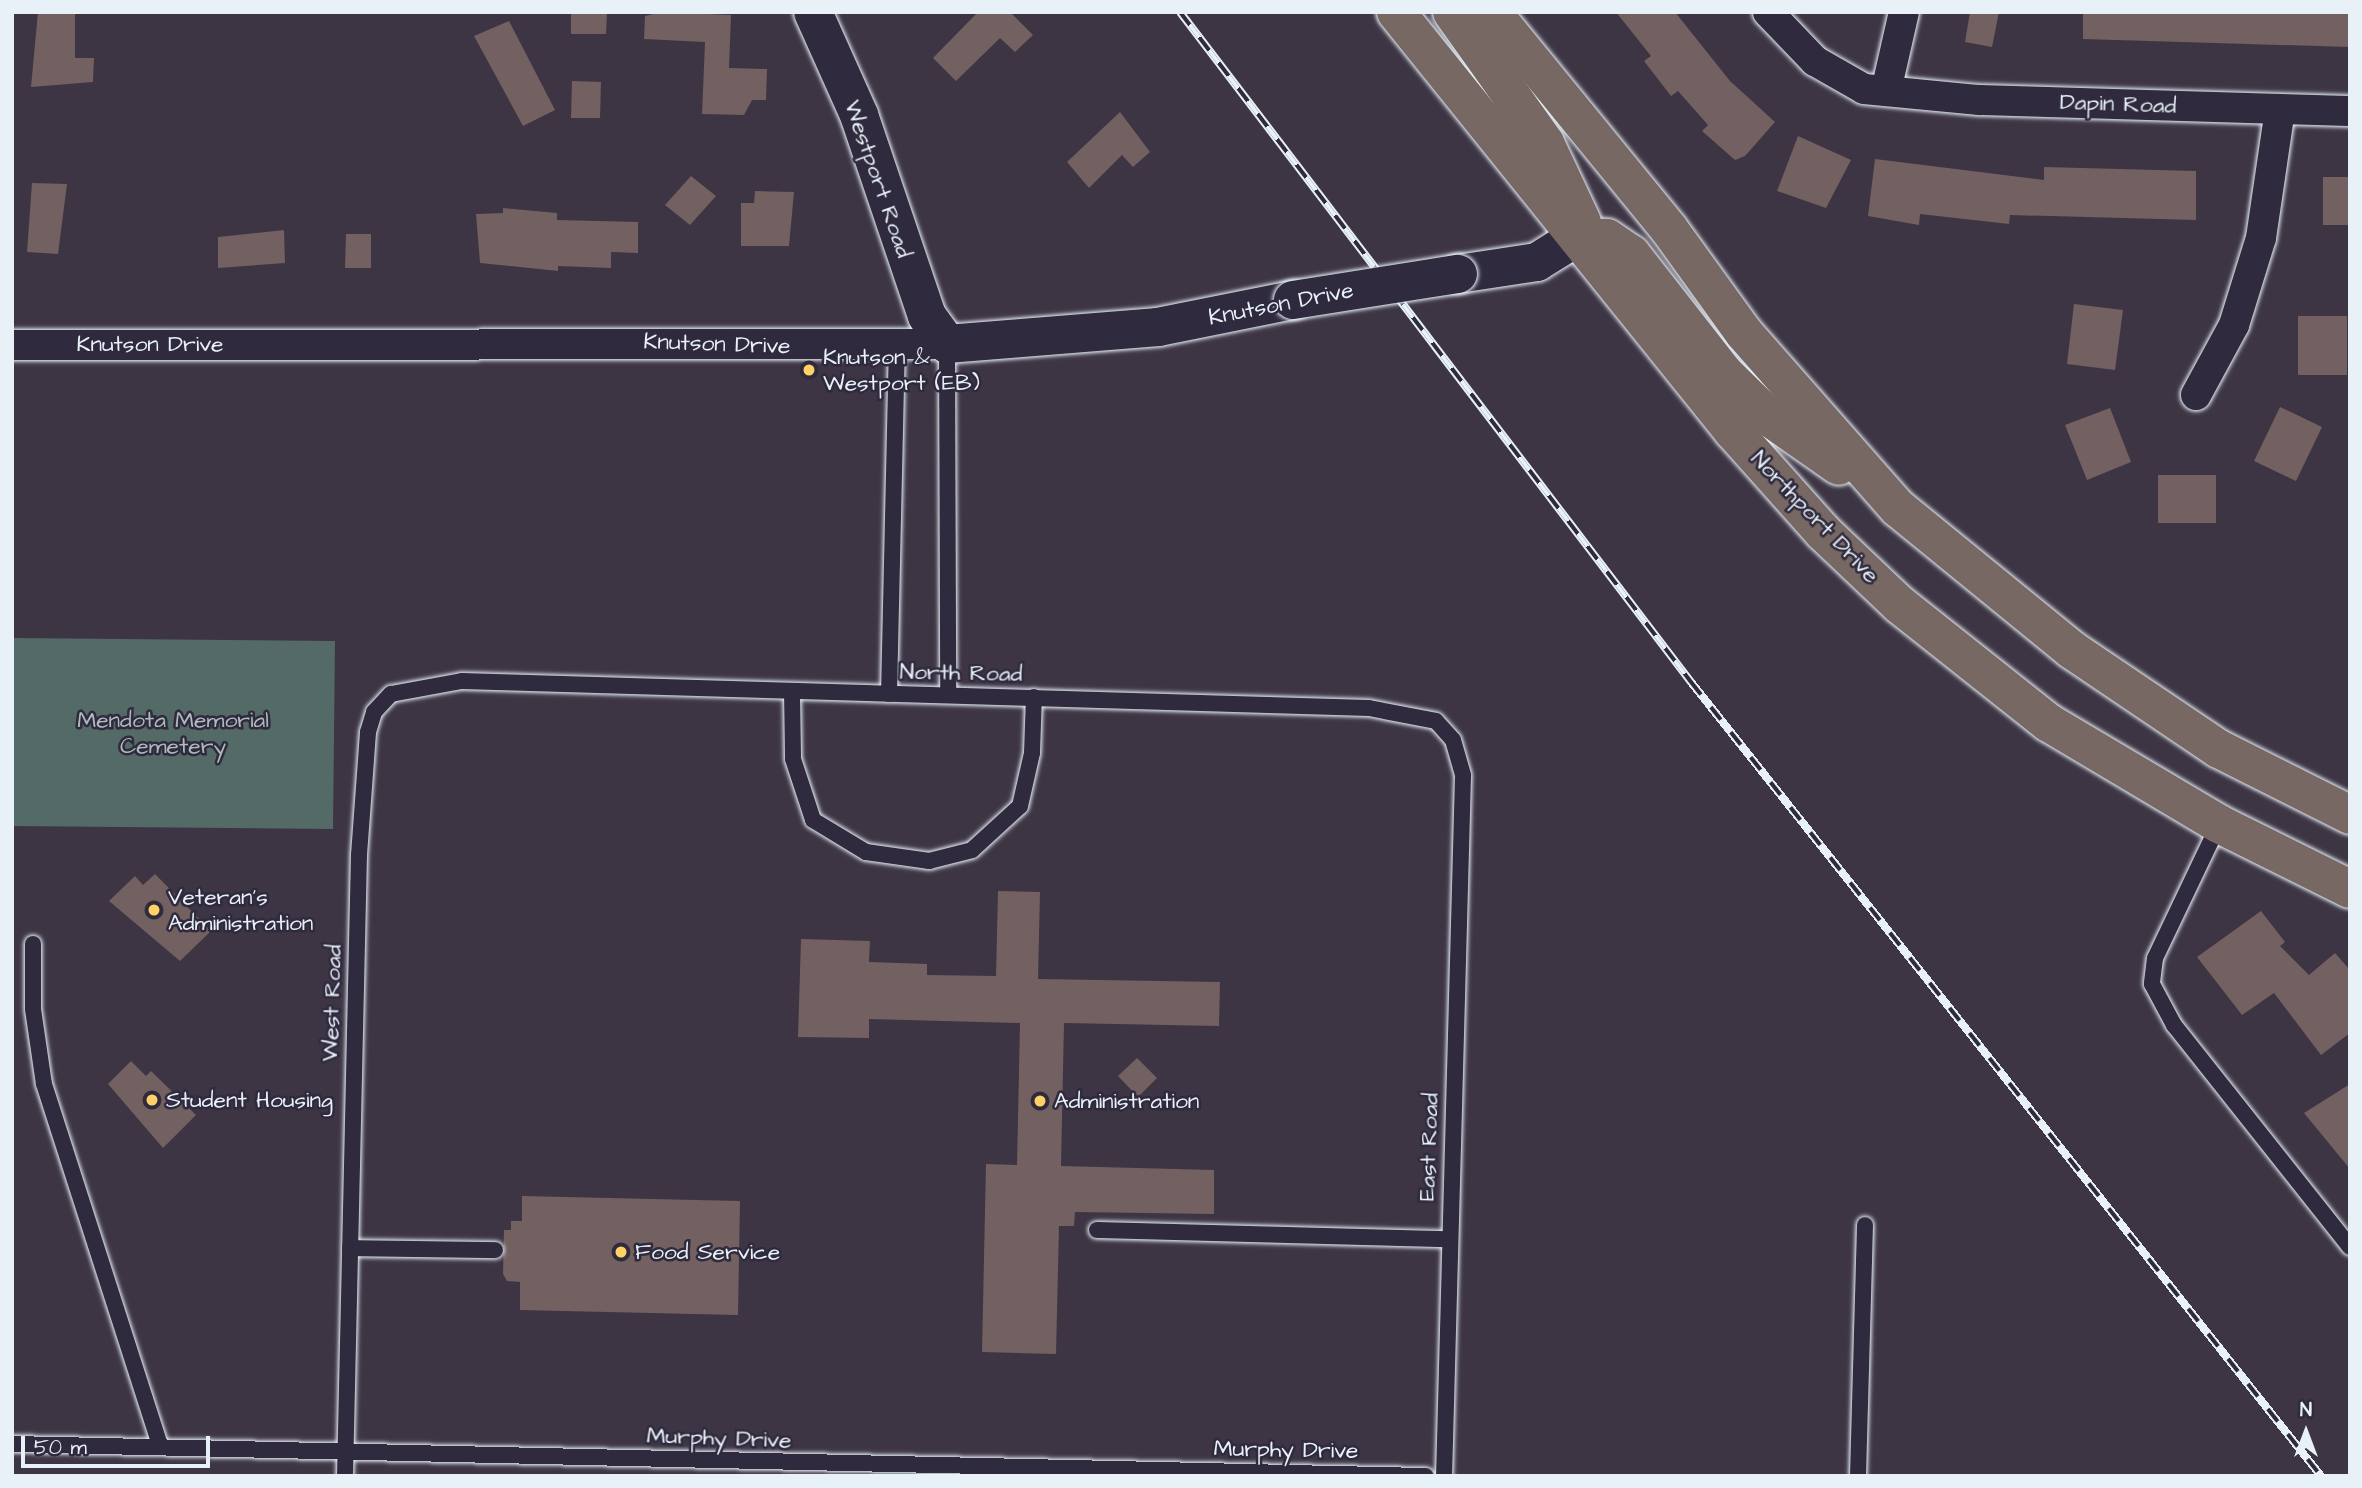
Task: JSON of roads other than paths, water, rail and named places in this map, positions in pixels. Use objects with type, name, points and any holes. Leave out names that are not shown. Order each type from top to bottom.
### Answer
[{"type":"main road","name":"Northport Drive","points":[[1396,12],[1733,431],[1823,532],[1900,605],[2049,723],[2219,824],[2350,889]]},
{"type":"main road","points":[[1452,12],[1550,153],[1581,214],[1577,237],[1607,238],[1632,254],[1724,373],[1769,417],[1898,508],[2072,650],[2219,749],[2350,814]]},
{"type":"main road","points":[[1492,12],[1669,229],[1744,332],[1898,508]]},
{"type":"street","name":"Westport Road","points":[[813,12],[859,115],[927,316],[947,344]]},
{"type":"street","name":"Dapin Road","points":[[1768,12],[1829,72],[1864,89],[2280,110],[2350,111]]},
{"type":"street","points":[[1886,91],[1904,12]]},
{"type":"street","points":[[2196,395],[2234,325],[2261,238],[2280,110]]},
{"type":"street","name":"Knutson Drive","points":[[12,345],[947,344],[1158,327],[1293,300],[1537,262],[1577,237]]},
{"type":"lane","points":[[947,344],[948,695]]},
{"type":"lane","points":[[889,694],[897,345]]},
{"type":"lane","name":"North Road","points":[[382,703],[406,686],[462,681],[1034,697],[1420,714],[1453,740],[1463,776],[1462,821]]},
{"type":"lane","points":[[792,692],[793,759],[813,820],[866,852],[929,861],[972,850],[1020,806],[1032,753],[1034,697]]},
{"type":"lane","name":"West Road","points":[[345,1476],[359,855],[368,732],[382,703]]},
{"type":"lane","name":"East Road","points":[[1444,1476],[1462,821]]},
{"type":"lane","points":[[2219,824],[2155,958],[2152,984],[2174,1025],[2350,1247]]},
{"type":"lane","points":[[33,944],[33,1009],[44,1084],[160,1446]]},
{"type":"lane","points":[[1858,1476],[1866,1225]]},
{"type":"lane","points":[[1097,1230],[1449,1239]]},
{"type":"lane","points":[[350,1248],[495,1250]]},
{"type":"lane","name":"Murphy Drive","points":[[12,1444],[346,1447],[1426,1476]]},
{"type":"railway","points":[[1180,12],[1691,682],[2321,1476]]},
{"type":"place","name":"Knutson & Westport (EB)","points":[[809,370]]},
{"type":"place","name":"Veteran's Administration","points":[[154,910]]},
{"type":"place","name":"Student Housing","points":[[152,1100]]},
{"type":"place","name":"Administration","points":[[1040,1101]]},
{"type":"place","name":"Food Service","points":[[621,1252]]},
{"type":"park label","name":"Mendota Memorial Cemetery","points":[[173,733]]}]
